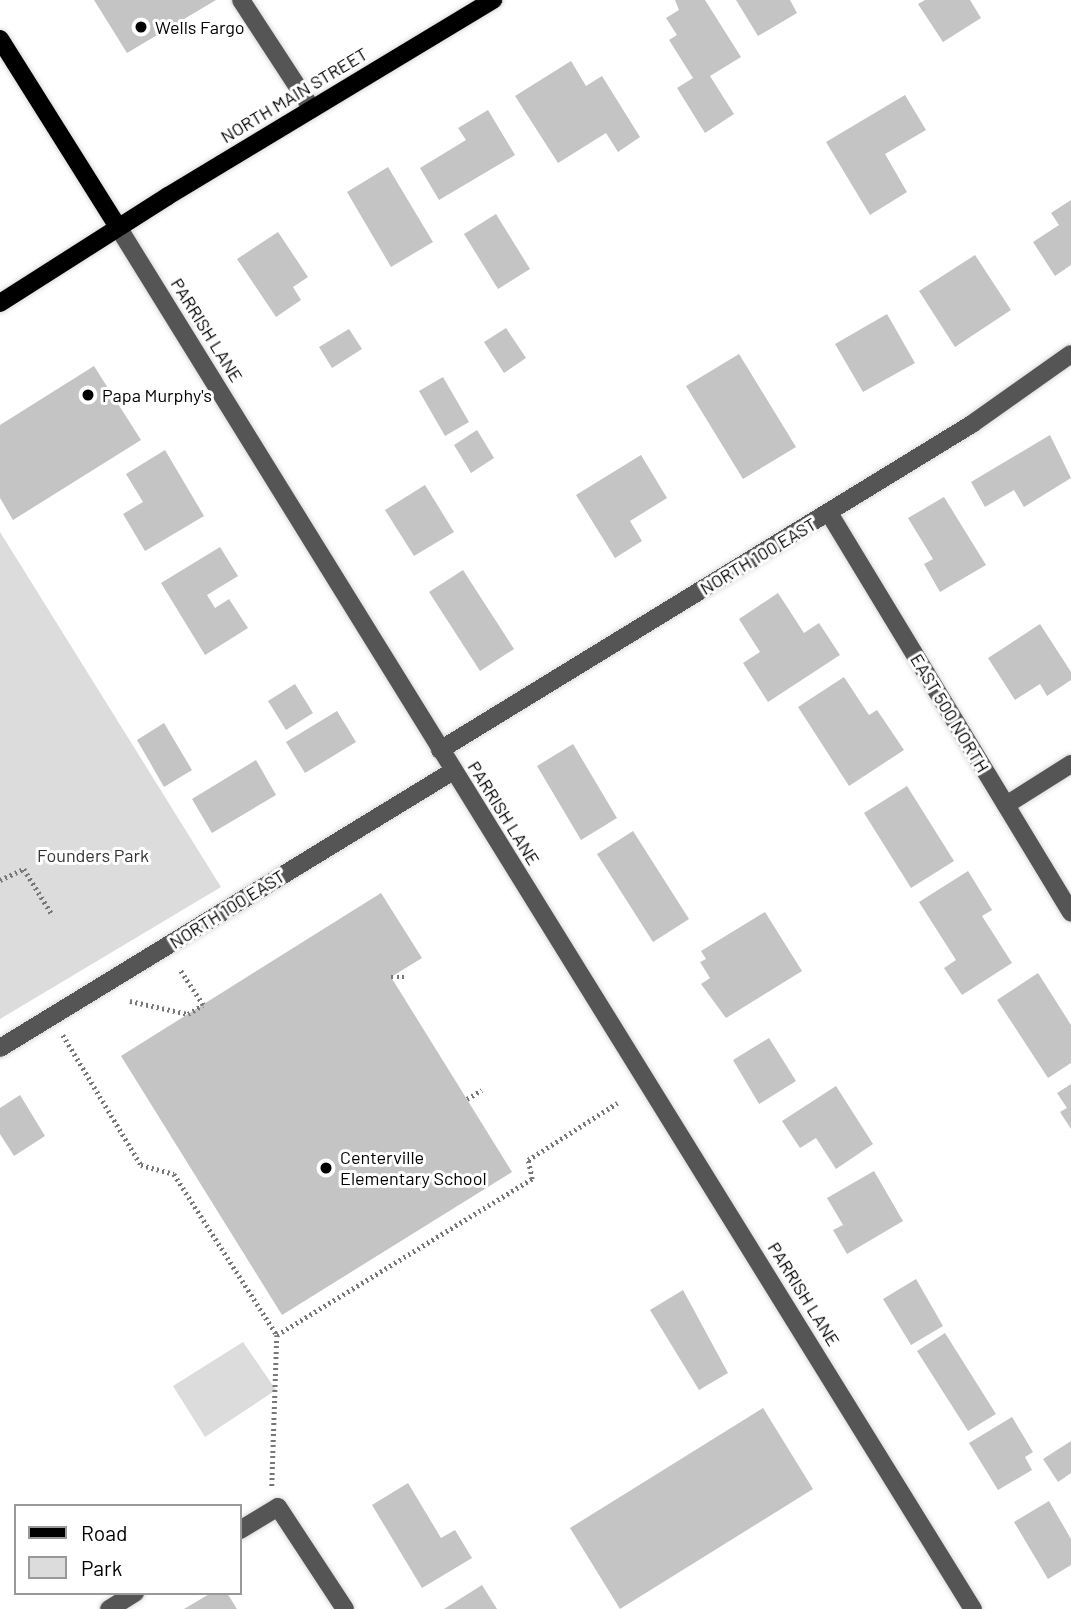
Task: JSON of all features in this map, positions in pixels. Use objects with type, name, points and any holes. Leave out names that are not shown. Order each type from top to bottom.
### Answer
[{"type":"main road","name":"NORTH MAIN STREET","points":[[0,303],[118,226],[493,0]]},
{"type":"main road","name":"PARRISH LANE","points":[[2,47],[118,226]]},
{"type":"street","points":[[241,0],[312,109]]},
{"type":"street","name":"PARRISH LANE","points":[[118,226],[973,1609]]},
{"type":"street","name":"NORTH 100 EAST","points":[[440,750],[972,424],[1071,354]]},
{"type":"street","name":"EAST 500 NORTH","points":[[829,513],[1071,912]]},
{"type":"street","points":[[1006,804],[1071,764]]},
{"type":"street","name":"NORTH 100 EAST","points":[[0,1048],[453,771]]},
{"type":"street","points":[[242,1529],[278,1507],[345,1609]]},
{"type":"street","points":[[109,1609],[132,1595]]},
{"type":"path","points":[[0,880],[24,869],[53,916]]},
{"type":"path","points":[[130,1001],[188,1014],[195,1010],[203,1005],[180,970]]},
{"type":"path","points":[[391,977],[408,977]]},
{"type":"path","points":[[61,1030],[141,1165],[174,1174],[277,1335],[272,1489]]},
{"type":"path","points":[[467,1099],[482,1090]]},
{"type":"path","points":[[277,1335],[532,1179],[528,1160],[617,1103]]},
{"type":"green space","name":"Founders Park","points":[[0,532],[221,887],[0,1019]]},
{"type":"green space","points":[[243,1342],[276,1390],[205,1437],[173,1386]]},
{"type":"building","name":"Wells Fargo","points":[[94,0],[216,0],[127,53]]},
{"type":"building","points":[[675,0],[705,0],[741,57],[710,76],[734,114],[705,133],[677,88],[693,78],[669,40],[677,35],[666,18],[679,10]]},
{"type":"building","points":[[736,0],[790,0],[797,13],[758,36]]},
{"type":"building","points":[[925,0],[970,0],[981,18],[943,42],[918,4]]},
{"type":"building","points":[[571,61],[586,86],[602,76],[640,137],[618,152],[606,133],[558,163],[515,96]]},
{"type":"building","points":[[905,95],[926,130],[885,154],[907,192],[870,215],[826,142]]},
{"type":"building","points":[[488,110],[515,155],[439,200],[420,168],[466,140],[458,128]]},
{"type":"building","points":[[388,167],[433,242],[391,267],[347,192]]},
{"type":"building","points":[[1071,200],[1071,265],[1055,276],[1033,242],[1059,225],[1051,213]]},
{"type":"building","points":[[496,214],[530,269],[498,289],[464,234]]},
{"type":"building","points":[[278,232],[308,277],[293,287],[301,300],[276,317],[237,259]]},
{"type":"building","points":[[975,255],[1011,310],[955,347],[919,291]]},
{"type":"building","points":[[887,314],[915,363],[863,392],[835,344]]},
{"type":"building","points":[[506,328],[526,358],[504,373],[484,342]]},
{"type":"building","points":[[349,329],[362,349],[332,368],[319,347]]},
{"type":"building","points":[[739,354],[796,447],[743,479],[686,386]]},
{"type":"building","points":[[94,366],[141,440],[13,520],[0,498],[0,425]]},
{"type":"building","points":[[443,377],[469,422],[445,436],[419,391]]},
{"type":"building","points":[[477,430],[494,458],[471,473],[454,445]]},
{"type":"building","points":[[1050,435],[1071,478],[1024,507],[1014,490],[985,507],[971,482]]},
{"type":"building","points":[[165,450],[204,516],[145,551],[123,514],[143,502],[126,474]]},
{"type":"building","points":[[641,455],[667,498],[630,521],[642,541],[615,558],[576,495]]},
{"type":"building","points":[[425,485],[454,532],[414,556],[385,510]]},
{"type":"building","points":[[944,497],[986,565],[940,592],[924,564],[933,559],[908,518]]},
{"type":"building","points":[[220,547],[238,576],[207,595],[215,608],[229,599],[248,628],[205,655],[161,583]]},
{"type":"building","points":[[463,570],[514,649],[480,671],[429,592]]},
{"type":"building","points":[[778,593],[804,633],[819,623],[840,655],[768,702],[743,663],[760,652],[739,619]]},
{"type":"building","points":[[1040,624],[1071,672],[1071,680],[1047,696],[1040,684],[1015,700],[988,658]]},
{"type":"building","points":[[844,677],[869,715],[877,710],[904,750],[849,786],[798,707]]},
{"type":"building","points":[[295,684],[313,713],[286,730],[268,701]]},
{"type":"building","points":[[337,711],[356,742],[305,773],[286,742]]},
{"type":"building","points":[[164,723],[192,770],[164,787],[137,740]]},
{"type":"building","points":[[573,744],[617,818],[581,840],[537,766]]},
{"type":"building","points":[[256,760],[276,795],[212,833],[192,799]]},
{"type":"building","points":[[907,786],[954,861],[911,888],[864,813]]},
{"type":"building","points":[[633,831],[689,919],[653,942],[597,854]]},
{"type":"building","points":[[968,871],[992,910],[982,916],[1012,963],[962,995],[944,968],[956,960],[919,902]]},
{"type":"building","points":[[381,893],[422,958],[391,977],[512,1172],[282,1315],[121,1056]]},
{"type":"building","points":[[765,912],[802,971],[726,1018],[701,984],[710,978],[700,962],[706,959],[701,951]]},
{"type":"building","points":[[1038,973],[1071,1025],[1071,1063],[1048,1078],[997,1000]]},
{"type":"building","points":[[769,1038],[796,1081],[759,1104],[733,1060]]},
{"type":"building","points":[[1071,1084],[1071,1129],[1060,1112],[1067,1108],[1057,1093]]},
{"type":"building","points":[[836,1086],[873,1144],[836,1169],[816,1138],[800,1148],[782,1121]]},
{"type":"building","points":[[20,1095],[45,1136],[14,1156],[0,1134],[0,1108]]},
{"type":"building","points":[[874,1171],[903,1221],[847,1254],[833,1230],[843,1225],[827,1198]]},
{"type":"building","points":[[916,1279],[943,1326],[911,1345],[883,1299]]},
{"type":"building","points":[[683,1290],[728,1373],[699,1390],[650,1310]]},
{"type":"building","points":[[945,1333],[996,1414],[968,1431],[917,1351]]},
{"type":"building","points":[[763,1408],[813,1489],[620,1609],[570,1528]]},
{"type":"building","points":[[1012,1417],[1033,1452],[1025,1457],[1032,1470],[998,1490],[969,1443]]},
{"type":"building","points":[[1071,1441],[1071,1473],[1058,1482],[1043,1459]]},
{"type":"building","points":[[408,1483],[441,1538],[455,1530],[472,1558],[422,1588],[372,1505]]},
{"type":"building","points":[[1049,1501],[1071,1539],[1071,1565],[1048,1579],[1014,1522]]},
{"type":"building","points":[[482,1585],[497,1609],[444,1609]]},
{"type":"building","points":[[208,1595],[228,1595],[237,1609],[184,1609]]},
{"type":"place","name":"Wells Fargo","points":[[141,27]]},
{"type":"place","name":"Papa Murphy's","points":[[88,395]]},
{"type":"place","name":"Centerville Elementary School","points":[[326,1168]]}]
